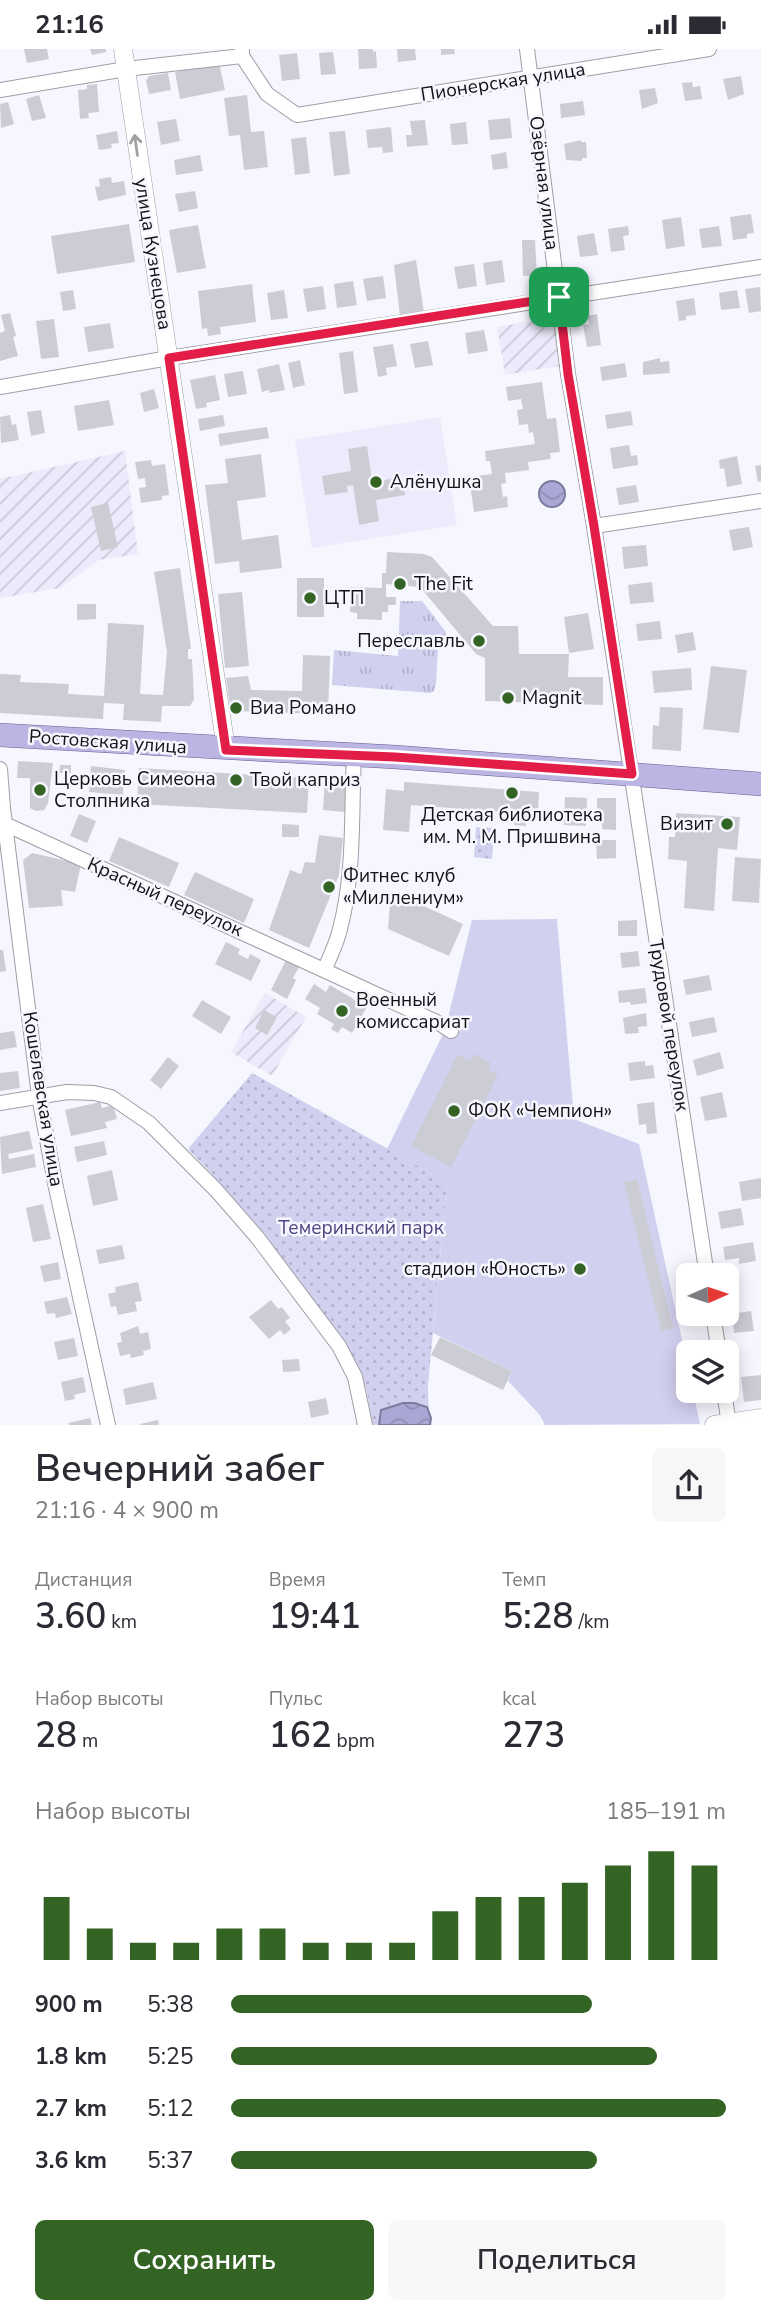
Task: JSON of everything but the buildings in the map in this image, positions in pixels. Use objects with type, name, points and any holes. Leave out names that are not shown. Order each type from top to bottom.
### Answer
[{"type":"main road","name":"Ростовская улица","points":[[0,735],[761,784]]},
{"type":"street","name":"улица Кузнецова","points":[[122,49],[226,750]]},
{"type":"street","name":"Озёрная улица","points":[[527,49],[568,374],[632,774]]},
{"type":"street","name":"Пионерская улица","points":[[242,53],[267,94],[297,114],[709,49]]},
{"type":"street","points":[[0,90],[242,53]]},
{"type":"street","points":[[0,387],[169,358],[761,267]]},
{"type":"street","points":[[594,526],[761,501]]},
{"type":"street","points":[[325,969],[340,930],[349,882],[354,833],[354,756]]},
{"type":"street","name":"Кошелевская улица","points":[[0,769],[40,1096],[55,1183],[108,1425]]},
{"type":"street","name":"Трудовой переулок","points":[[632,774],[705,1263]]},
{"type":"street","name":"Красный переулок","points":[[5,824],[325,969],[451,1031]]},
{"type":"street","points":[[0,1103],[67,1092],[94,1093],[111,1097],[149,1123],[216,1190],[290,1278],[339,1346],[355,1377],[365,1425]]},
{"type":"street","points":[[724,1403],[724,1424],[761,1418]]},
{"type":"shaded area","points":[[553,317],[560,366],[505,375],[497,327]]},
{"type":"shaded area","name":"Алёнушка","points":[[440,417],[457,525],[312,548],[295,440]]},
{"type":"shaded area","points":[[125,451],[138,554],[99,560],[60,588],[0,598],[0,479]]},
{"type":"shaded area","points":[[265,993],[306,1017],[272,1076],[231,1052]]},
{"type":"green space","points":[[400,601],[422,601],[446,632],[445,641],[438,646],[434,691],[430,693],[332,685],[334,650],[398,656]]},
{"type":"green space","points":[[476,827],[494,828],[492,859],[474,857]]},
{"type":"green space","points":[[557,919],[574,1119],[639,1144],[676,1312],[676,1327],[679,1327],[682,1340],[676,1340],[676,1403],[696,1403],[700,1424],[545,1425],[539,1414],[508,1381],[512,1371],[433,1333],[447,1182],[387,1149],[445,1030],[472,920]]},
{"type":"green space","name":"Темеринский парк","points":[[252,1073],[447,1182],[428,1385],[429,1425],[373,1425],[366,1388],[355,1363],[296,1276],[188,1149]]},
{"type":"water","points":[[552,481],[561,485],[565,494],[561,503],[552,507],[543,503],[539,494],[543,485]]},
{"type":"water","points":[[403,1403],[427,1407],[431,1418],[430,1425],[379,1425],[381,1410]]},
{"type":"place","name":"Алёнушка","points":[[376,482]]},
{"type":"place","name":"The Fit","points":[[400,584]]},
{"type":"place","name":"ЦТП","points":[[310,598]]},
{"type":"place","name":"Переславль","points":[[479,641]]},
{"type":"place","name":"Magnit","points":[[508,698]]},
{"type":"place","name":"Виа Романо","points":[[236,708]]},
{"type":"place","name":"Твой каприз","points":[[236,780]]},
{"type":"place","name":"Церковь Симеона Столпника","points":[[40,790]]},
{"type":"place","name":"Детская библиотека им. М. М. Пришвина","points":[[512,793]]},
{"type":"place","name":"Визит","points":[[727,824]]},
{"type":"place","name":"Фитнес клуб «Миллениум»","points":[[329,887]]},
{"type":"place","name":"Военный комиссариат","points":[[342,1011]]},
{"type":"place","name":"ФОК «Чемпион»","points":[[454,1111]]},
{"type":"place","name":"стадион «Юность»","points":[[580,1269]]},
{"type":"route","points":[[559,297],[568,374],[632,774],[395,757],[226,750],[169,358],[559,297]]}]
